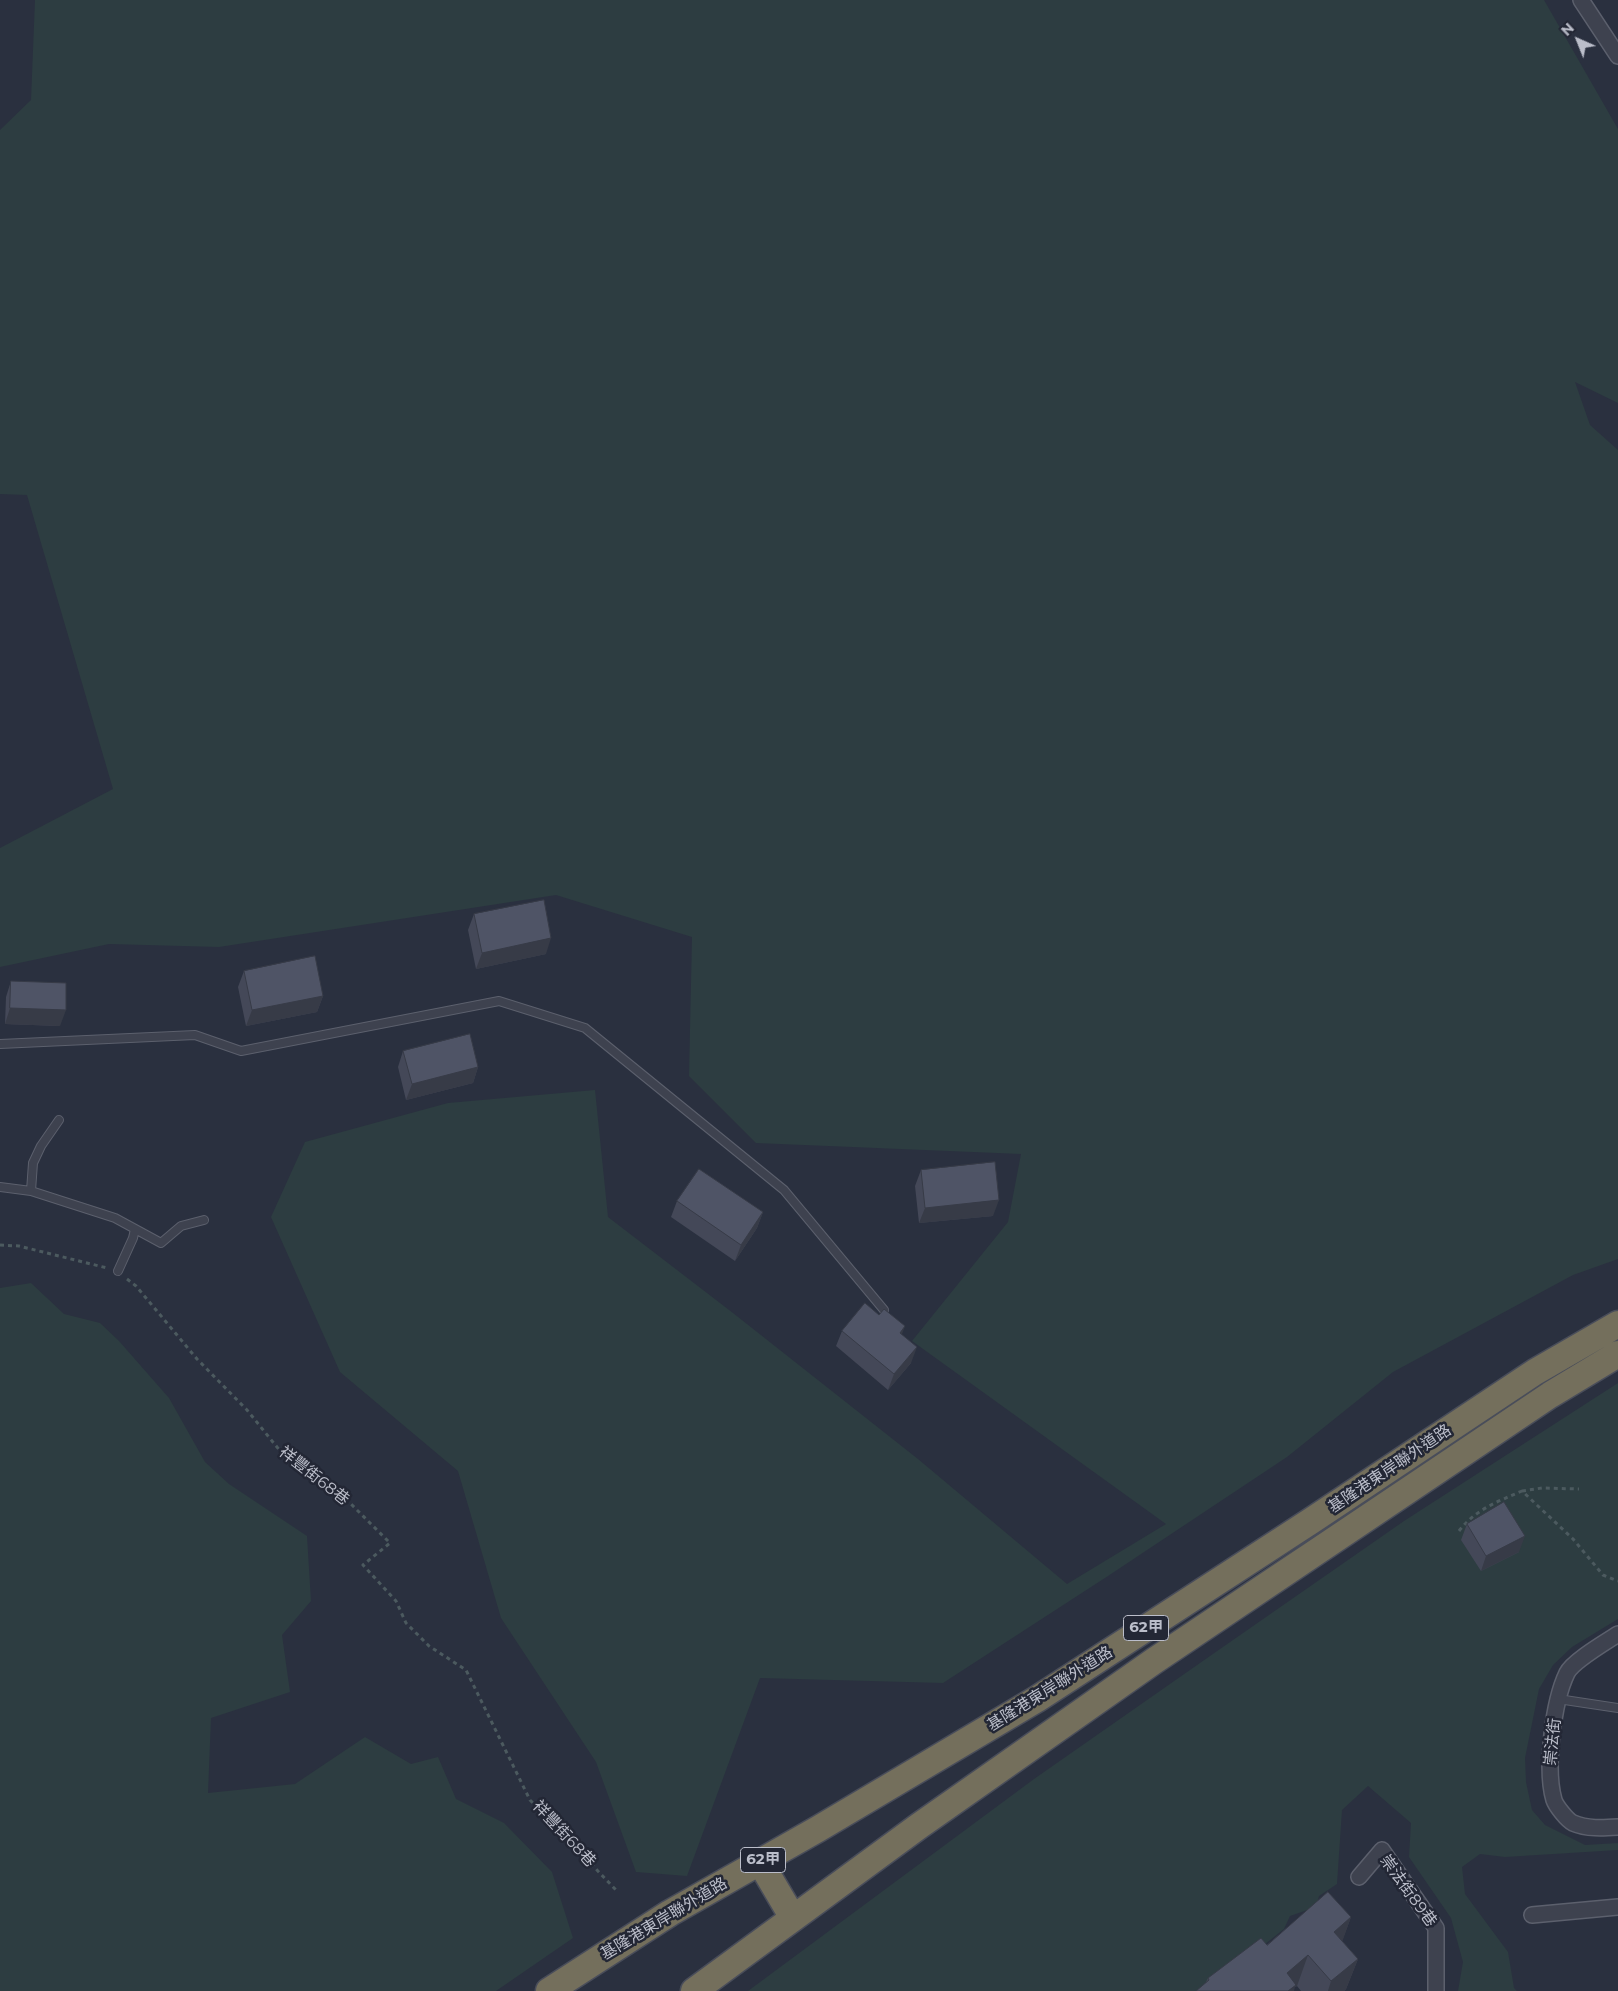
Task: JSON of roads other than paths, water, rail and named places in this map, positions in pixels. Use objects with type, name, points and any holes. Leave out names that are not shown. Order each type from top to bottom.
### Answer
[{"type":"highway","name":"基隆港東岸聯外道路","points":[[558,1989],[670,1913],[1037,1699],[1311,1521],[1535,1372],[1587,1340],[1618,1324]]},
{"type":"highway","name":"基隆港東岸聯外道路","points":[[694,1991],[1010,1761],[1154,1661],[1550,1395],[1610,1358]]},
{"type":"highway","points":[[760,1862],[793,1918]]},
{"type":"street","points":[[1581,0],[1618,56]]},
{"type":"street","name":"崇法街","points":[[1618,1634],[1594,1649],[1568,1671],[1558,1699],[1549,1771],[1554,1802],[1572,1822],[1593,1828],[1618,1827]]},
{"type":"street","name":"崇法街89巷","points":[[1359,1877],[1382,1850],[1436,1928],[1436,1991]]},
{"type":"street","points":[[1532,1915],[1618,1907]]},
{"type":"lane","points":[[0,1044],[195,1035],[241,1051],[500,1001],[585,1028],[784,1190],[884,1310]]},
{"type":"lane","points":[[31,1191],[33,1163],[41,1146],[60,1120]]},
{"type":"lane","points":[[0,1187],[31,1191],[115,1218],[160,1243],[181,1226],[204,1220]]},
{"type":"lane","points":[[118,1271],[133,1238],[134,1229]]},
{"type":"lane","points":[[1558,1699],[1618,1708]]}]
